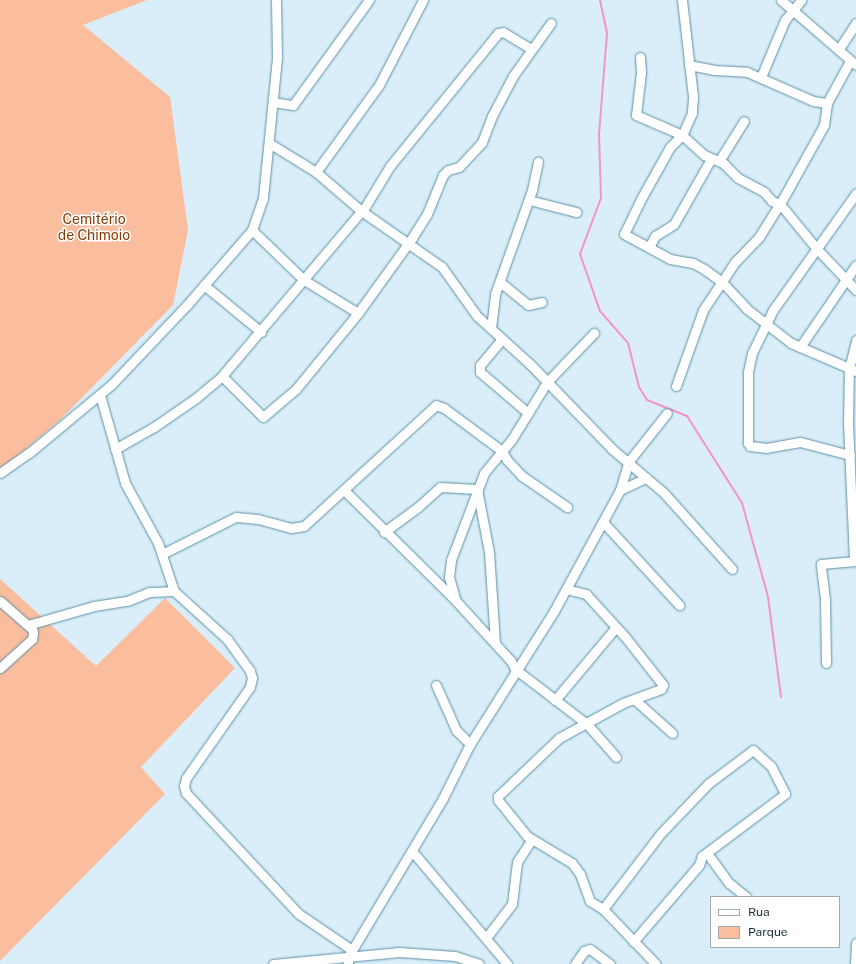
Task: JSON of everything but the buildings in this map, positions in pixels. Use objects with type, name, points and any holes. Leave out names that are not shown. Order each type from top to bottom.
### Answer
[{"type":"street","points":[[0,473],[100,395],[204,285],[252,230],[263,198],[269,143],[278,46],[276,0]]},
{"type":"street","points":[[273,102],[293,104],[369,0]]},
{"type":"street","points":[[316,172],[379,85],[423,0]]},
{"type":"street","points":[[682,0],[693,106],[682,135],[670,147],[623,232],[627,237],[670,259],[693,263],[723,282],[740,304],[765,325],[800,348],[853,370]]},
{"type":"street","points":[[676,386],[703,310],[740,256],[759,237],[780,204],[824,125],[827,103],[853,63],[839,49],[781,0]]},
{"type":"street","points":[[760,77],[785,20],[801,0]]},
{"type":"street","points":[[222,376],[260,416],[265,416],[296,389],[358,313],[408,242],[427,214],[444,174],[448,170],[459,167],[482,142],[492,116],[531,49],[551,23]]},
{"type":"street","points":[[839,49],[856,23]]},
{"type":"street","points":[[115,449],[196,398],[222,376],[261,332],[360,210],[365,207],[390,166],[498,33],[504,32],[531,49]]},
{"type":"street","points":[[640,57],[641,73],[636,114],[682,135],[738,178],[760,189],[772,201],[780,204],[817,249],[856,290]]},
{"type":"street","points":[[689,65],[723,71],[739,70],[760,77],[813,101],[827,103]]},
{"type":"street","points":[[649,247],[655,236],[674,224],[715,160],[744,121]]},
{"type":"street","points":[[269,143],[316,172],[360,210],[442,267],[470,308],[547,382],[612,449],[629,461],[668,497],[732,569]]},
{"type":"street","points":[[491,328],[495,294],[529,200],[538,162]]},
{"type":"street","points":[[850,456],[800,442],[761,448],[755,448],[748,443],[749,361],[772,310],[856,193]]},
{"type":"street","points":[[529,200],[576,212]]},
{"type":"street","points":[[252,230],[304,280],[358,313]]},
{"type":"street","points":[[800,348],[856,265]]},
{"type":"street","points":[[500,282],[528,305],[542,302]]},
{"type":"street","points":[[204,285],[261,332]]},
{"type":"street","points":[[456,601],[450,584],[449,570],[460,532],[484,473],[502,451],[547,382],[594,334]]},
{"type":"street","points":[[502,339],[480,365],[480,372],[528,413]]},
{"type":"street","points":[[826,663],[825,599],[821,564],[855,560],[850,456],[853,370],[856,340]]},
{"type":"street","points":[[100,395],[125,483],[147,519],[162,554],[174,590],[227,639],[250,670],[252,678],[250,687],[186,778],[184,786],[186,792],[298,914],[349,957]]},
{"type":"street","points":[[162,554],[236,517],[298,528],[344,490],[436,405],[444,408],[502,451],[522,476],[567,506]]},
{"type":"street","points":[[349,957],[412,851],[470,744],[566,588],[620,490],[629,461],[667,413]]},
{"type":"street","points":[[620,490],[646,478]]},
{"type":"street","points":[[384,532],[440,487],[477,489]]},
{"type":"street","points":[[477,489],[489,552],[495,643]]},
{"type":"street","points":[[344,490],[384,532],[456,601],[495,643],[515,669],[587,724],[616,757]]},
{"type":"street","points":[[602,522],[679,605]]},
{"type":"street","points":[[566,588],[586,594],[662,682],[661,689],[635,700],[623,703],[559,738],[498,796],[498,800],[532,839],[565,856],[572,863],[580,874],[590,901],[603,909],[632,942],[656,964]]},
{"type":"street","points":[[28,625],[94,606],[127,601],[149,592],[174,590]]},
{"type":"street","points":[[0,601],[32,629],[32,639],[0,668]]},
{"type":"street","points":[[555,700],[616,627]]},
{"type":"street","points":[[436,685],[456,730],[470,744]]},
{"type":"street","points":[[635,700],[672,733]]},
{"type":"street","points":[[603,909],[627,874],[683,807],[750,751],[756,751],[771,766],[786,794],[707,853],[632,942]]},
{"type":"street","points":[[486,938],[512,904],[517,862],[532,839]]},
{"type":"street","points":[[412,851],[454,904],[486,938],[507,964]]},
{"type":"street","points":[[707,853],[729,883],[745,896]]},
{"type":"street","points":[[856,943],[856,964]]},
{"type":"street","points":[[575,964],[584,951],[590,949],[610,964]]},
{"type":"street","points":[[273,964],[424,952],[455,956],[479,964]]},
{"type":"green space","name":"Cemitério de Chimoio","points":[[0,0],[147,0],[83,25],[170,97],[188,230],[173,305],[61,419],[0,471]]},
{"type":"green space","points":[[0,579],[96,666],[165,598],[235,668],[141,767],[165,794],[0,961]]},
{"type":"waterway","points":[[600,0],[607,33],[599,134],[601,198],[580,254],[600,311],[628,343],[639,387],[647,400],[687,416],[742,503],[768,597],[781,697]]}]
